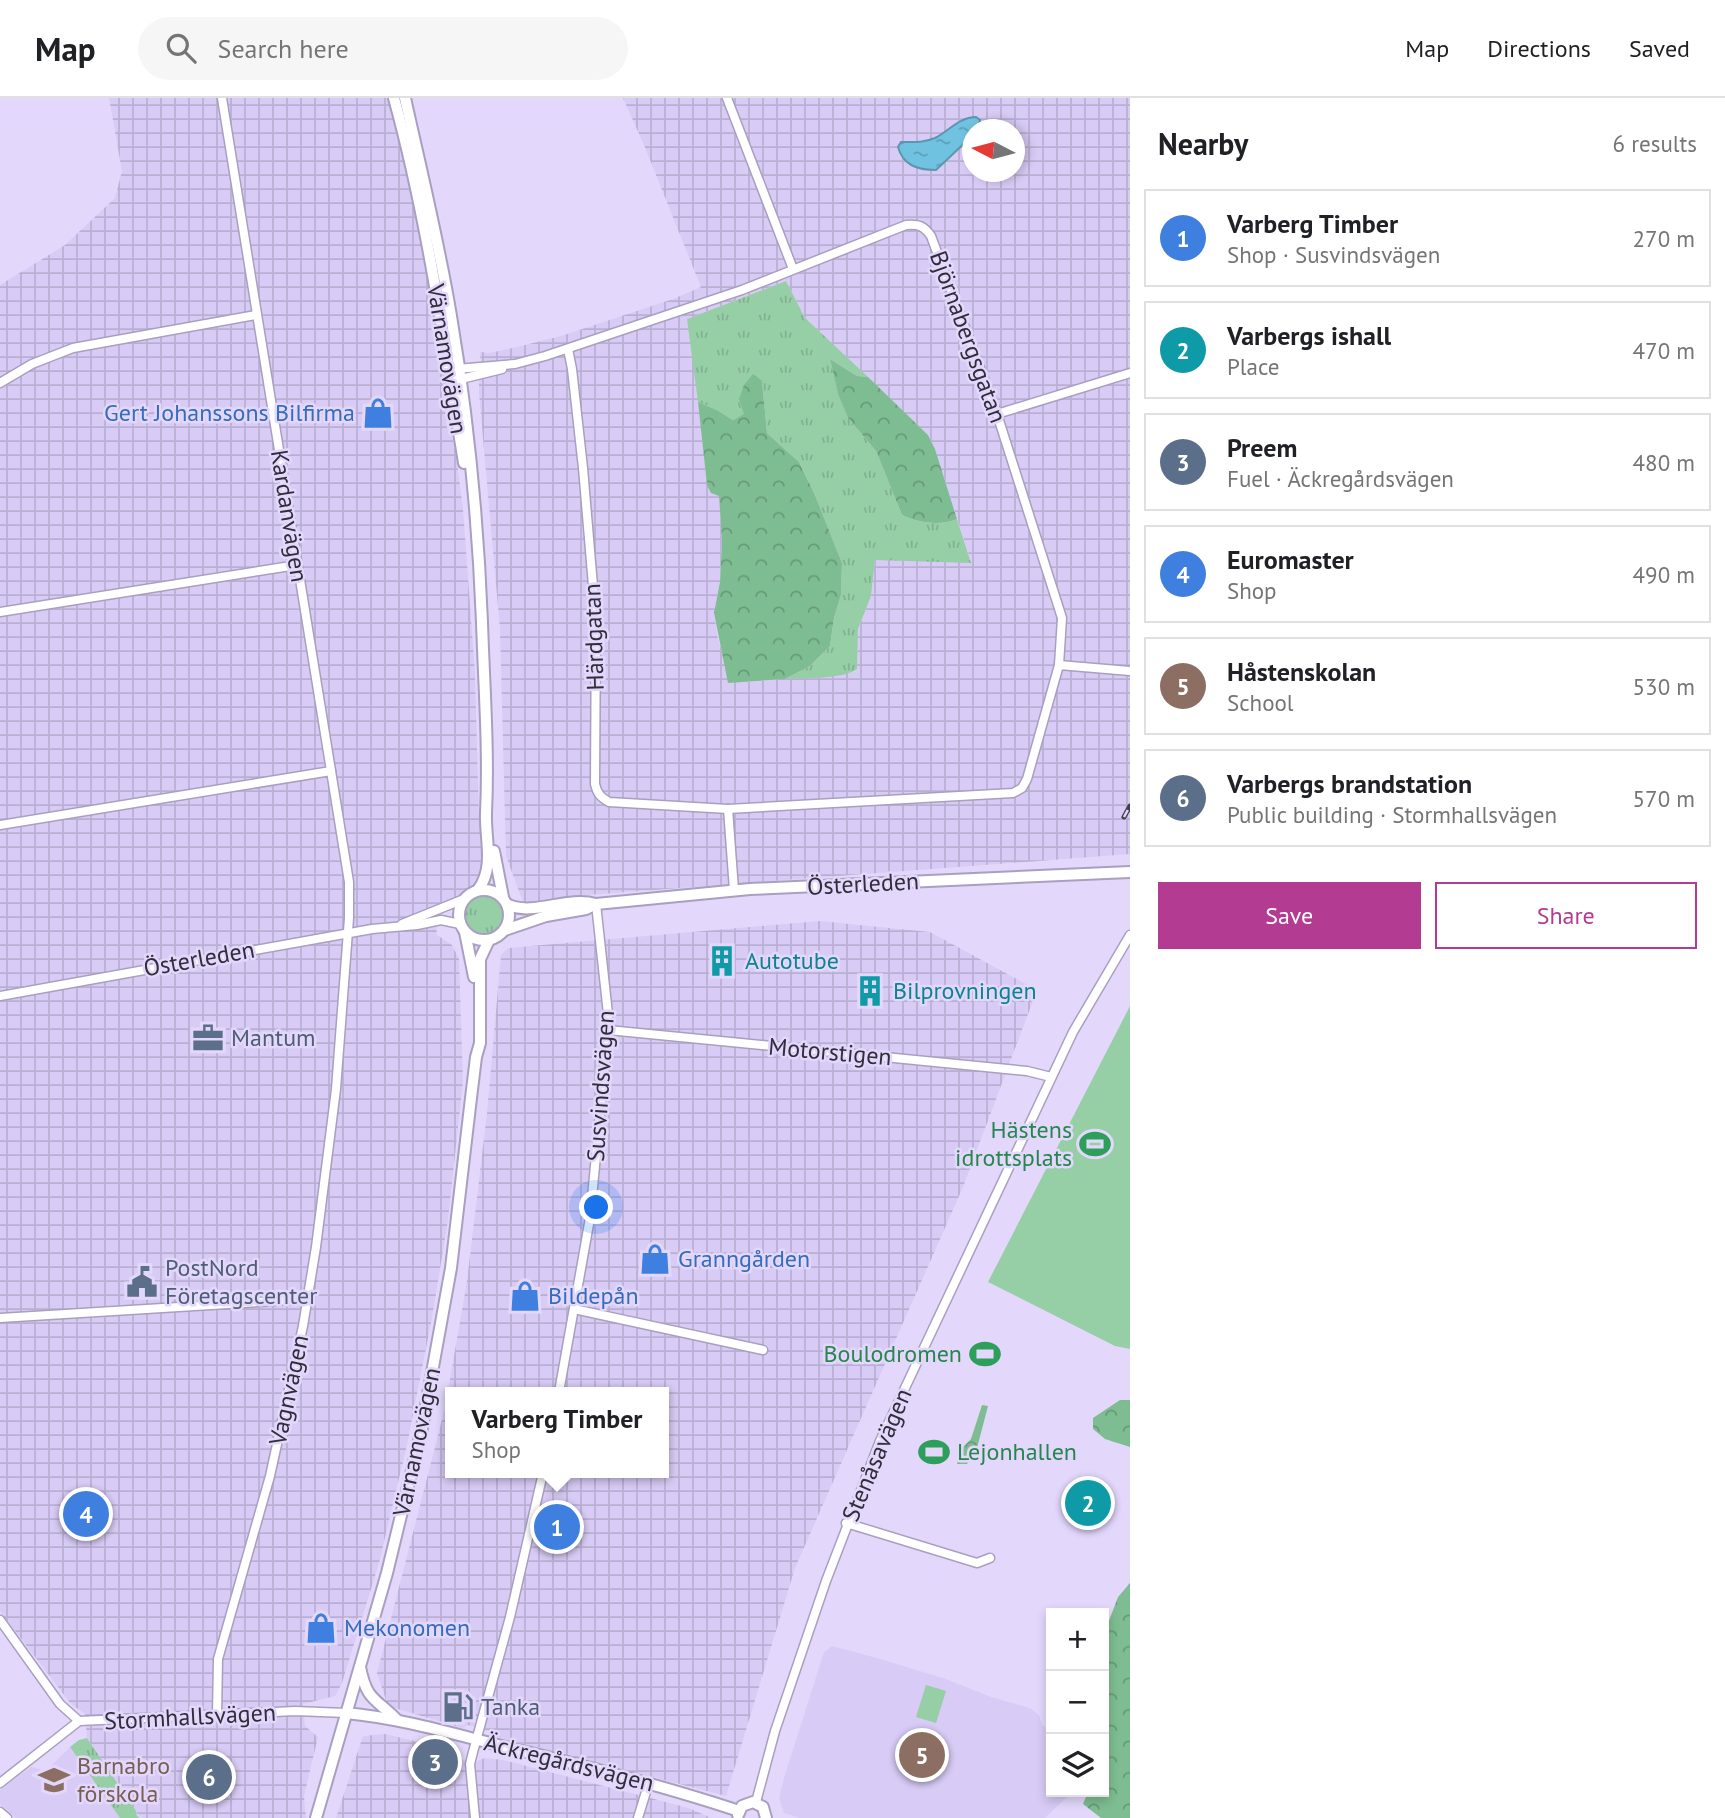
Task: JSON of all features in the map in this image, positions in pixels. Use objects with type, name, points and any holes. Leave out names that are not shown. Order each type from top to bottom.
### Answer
[{"type":"main road","name":"Värnamovägen","points":[[394,98],[405,136],[455,375]]},
{"type":"main road","name":"Värnamovägen","points":[[405,98],[429,200],[479,553],[488,782],[495,857],[510,918],[505,930]]},
{"type":"main road","name":"Värnamovägen","points":[[478,890],[488,870],[488,782]]},
{"type":"main road","name":"Österleden","points":[[505,930],[596,904],[734,890],[1130,872]]},
{"type":"main road","points":[[464,900],[478,890],[491,890],[505,901]]},
{"type":"main road","name":"Värnamovägen","points":[[316,1818],[387,1573],[421,1433],[451,1268],[476,1056],[476,990],[470,949],[459,911],[464,900]]},
{"type":"main road","name":"Österleden","points":[[505,901],[520,909],[582,900],[596,904]]},
{"type":"main road","points":[[463,928],[476,939],[489,940],[505,930]]},
{"type":"main road","name":"Värnamovägen","points":[[476,1056],[480,1043],[480,959],[489,940]]},
{"type":"main road","name":"Äckregårdsvägen","points":[[359,1665],[362,1680],[371,1698],[397,1720]]},
{"type":"main road","name":"Äckregårdsvägen","points":[[346,1713],[397,1720],[649,1782],[739,1815],[747,1803],[757,1802]]},
{"type":"main road","points":[[757,1802],[765,1809],[766,1818]]},
{"type":"street","name":"Kardanvägen","points":[[222,98],[349,882],[347,934]]},
{"type":"street","points":[[727,98],[793,269]]},
{"type":"street","name":"Björnabergsgatan","points":[[455,375],[506,369],[673,315],[906,225],[918,224],[925,227],[931,236],[997,414],[1062,618],[1059,665]]},
{"type":"street","points":[[0,383],[32,364],[73,348],[210,321],[256,315]]},
{"type":"street","name":"Härdgatan","points":[[568,349],[583,468],[596,621],[595,784],[597,793],[609,802],[728,809],[878,799],[996,795],[1018,791],[1027,779],[1059,665]]},
{"type":"street","points":[[997,414],[1130,373]]},
{"type":"street","points":[[0,612],[297,565]]},
{"type":"street","points":[[1059,665],[1130,671]]},
{"type":"street","points":[[0,825],[331,771]]},
{"type":"street","points":[[728,809],[734,890]]},
{"type":"street","name":"Österleden","points":[[398,925],[464,900]]},
{"type":"street","name":"Susvindsvägen","points":[[560,1387],[590,1218],[608,1030],[596,904]]},
{"type":"street","name":"Österleden","points":[[0,996],[398,925],[417,925],[440,920],[463,928]]},
{"type":"street","name":"Vagnvägen","points":[[217,1715],[218,1659],[270,1476],[307,1299],[336,1089],[347,934]]},
{"type":"street","name":"Stenåsavägen","points":[[757,1802],[775,1731],[846,1523],[880,1441],[1073,1032],[1130,935]]},
{"type":"street","name":"Motorstigen","points":[[608,1030],[1027,1071],[1051,1077]]},
{"type":"street","points":[[0,1318],[307,1299]]},
{"type":"street","points":[[574,1309],[763,1350]]},
{"type":"street","points":[[475,1818],[470,1764],[510,1617],[542,1478]]},
{"type":"street","points":[[846,1523],[977,1563],[990,1558]]},
{"type":"street","name":"Stormhallsvägen","points":[[0,1620],[61,1704],[79,1721],[295,1711],[346,1713]]},
{"type":"street","points":[[0,1783],[79,1721]]},
{"type":"street","points":[[638,1818],[649,1782]]},
{"type":"street","points":[[0,1812],[7,1818]]},
{"type":"shaded area","points":[[109,98],[390,98],[428,270],[445,375],[447,428],[451,431],[456,455],[463,509],[475,673],[479,820],[484,869],[478,883],[459,897],[435,908],[437,935],[452,945],[459,959],[463,1081],[448,1220],[407,1445],[379,1563],[342,1683],[335,1696],[303,1704],[305,1726],[318,1737],[304,1796],[306,1818],[139,1816],[87,1738],[85,1714],[71,1704],[0,1611],[0,285],[65,245],[115,198],[122,171]]},
{"type":"shaded area","points":[[623,98],[1130,98],[1130,854],[575,896],[529,905],[523,902],[506,856],[500,629],[479,393],[479,380],[482,378],[480,352],[489,353],[561,336],[701,287]],"holes":[[[786,281],[805,318],[928,435],[935,449],[971,562],[875,559],[871,596],[858,629],[857,669],[854,672],[749,682],[726,664],[718,639],[714,613],[720,582],[722,541],[719,495],[707,485],[693,348],[687,319]]]},
{"type":"shaded area","points":[[820,921],[930,932],[1037,990],[963,1187],[795,1568],[726,1796],[493,1736],[489,1731],[468,1725],[462,1728],[388,1706],[377,1673],[445,1408],[445,1478],[669,1478],[669,1387],[449,1387],[467,1281],[487,1113],[501,955],[508,948]]},
{"type":"shaded area","points":[[832,1646],[877,1658],[1030,1708],[1039,1715],[1042,1725],[1046,1728],[1046,1797],[1067,1797],[1045,1818],[800,1818],[784,1813],[779,1798],[824,1652]]},
{"type":"shaded area","points":[[385,1734],[458,1751],[461,1760],[503,1760],[689,1808],[711,1818],[336,1818],[363,1736]]},
{"type":"shaded area","name":"Barnabro förskola","points":[[70,1747],[120,1818],[16,1818],[0,1804],[0,1790],[31,1767],[43,1770],[52,1765]]},
{"type":"green space","points":[[786,281],[805,318],[868,377],[857,376],[830,359],[838,393],[848,418],[876,451],[902,515],[930,523],[957,519],[971,563],[875,560],[871,596],[858,629],[857,669],[843,675],[785,679],[810,666],[830,646],[841,595],[842,563],[799,462],[767,433],[762,381],[745,414],[733,420],[698,402],[687,319]]},
{"type":"green space","points":[[830,359],[857,376],[868,377],[928,435],[957,519],[930,523],[902,515],[876,451],[848,418],[838,394]]},
{"type":"green space","points":[[753,374],[762,381],[767,433],[799,462],[815,495],[842,563],[841,595],[830,646],[810,666],[785,679],[728,683],[714,613],[720,582],[722,541],[719,496],[711,493],[707,485],[698,402],[733,420],[744,414],[739,399],[744,385]]},
{"type":"green space","points":[[485,894],[500,900],[506,915],[500,930],[485,936],[470,930],[464,915],[470,900]]},
{"type":"green space","name":"Hästens idrottsplats","points":[[1130,1006],[1130,1349],[1115,1346],[988,1282]]},
{"type":"green space","points":[[1120,1400],[1130,1400],[1130,1447],[1105,1439],[1093,1429],[1093,1418]]},
{"type":"green space","points":[[982,1405],[988,1406],[976,1452],[967,1464],[957,1464],[961,1449],[971,1439]]},
{"type":"green space","points":[[1130,1583],[1130,1818],[1101,1818],[1083,1804],[1086,1797],[1109,1797],[1109,1621],[1118,1597]]},
{"type":"green space","points":[[926,1685],[946,1691],[936,1723],[916,1717]]},
{"type":"green space","points":[[87,1738],[140,1818],[120,1818],[70,1747]]},
{"type":"water","points":[[962,121],[962,145],[936,170],[912,165],[900,153],[898,147],[901,142],[931,140]]},
{"type":"railway","points":[[1124,817],[1130,806]]},
{"type":"place","name":"Gert Johanssons Bilfirma","points":[[378,413]]},
{"type":"place","name":"Autotube","points":[[722,961]]},
{"type":"place","name":"Bilprovningen","points":[[870,991]]},
{"type":"place","name":"Mantum","points":[[208,1038]]},
{"type":"place","name":"Hästens idrottsplats","points":[[1095,1144]]},
{"type":"place","name":"Granngården","points":[[655,1259]]},
{"type":"place","name":"PostNord Företagscenter","points":[[142,1282]]},
{"type":"place","name":"Bildepån","points":[[525,1296]]},
{"type":"place","name":"Boulodromen","points":[[985,1354]]},
{"type":"place","name":"Lejonhallen","points":[[934,1452]]},
{"type":"place","name":"Varbergs ishall","points":[[1088,1503]]},
{"type":"place","name":"Euromaster","points":[[86,1514]]},
{"type":"place","name":"Varberg Timber","points":[[557,1527]]},
{"type":"place","name":"Mekonomen","points":[[321,1628]]},
{"type":"place","name":"Tanka","points":[[458,1707]]},
{"type":"place","name":"Håstenskolan","points":[[922,1755]]},
{"type":"place","name":"Preem","points":[[435,1762]]},
{"type":"place","name":"Varbergs brandstation","points":[[209,1777]]},
{"type":"place","name":"Barnabro förskola","points":[[54,1780]]}]
